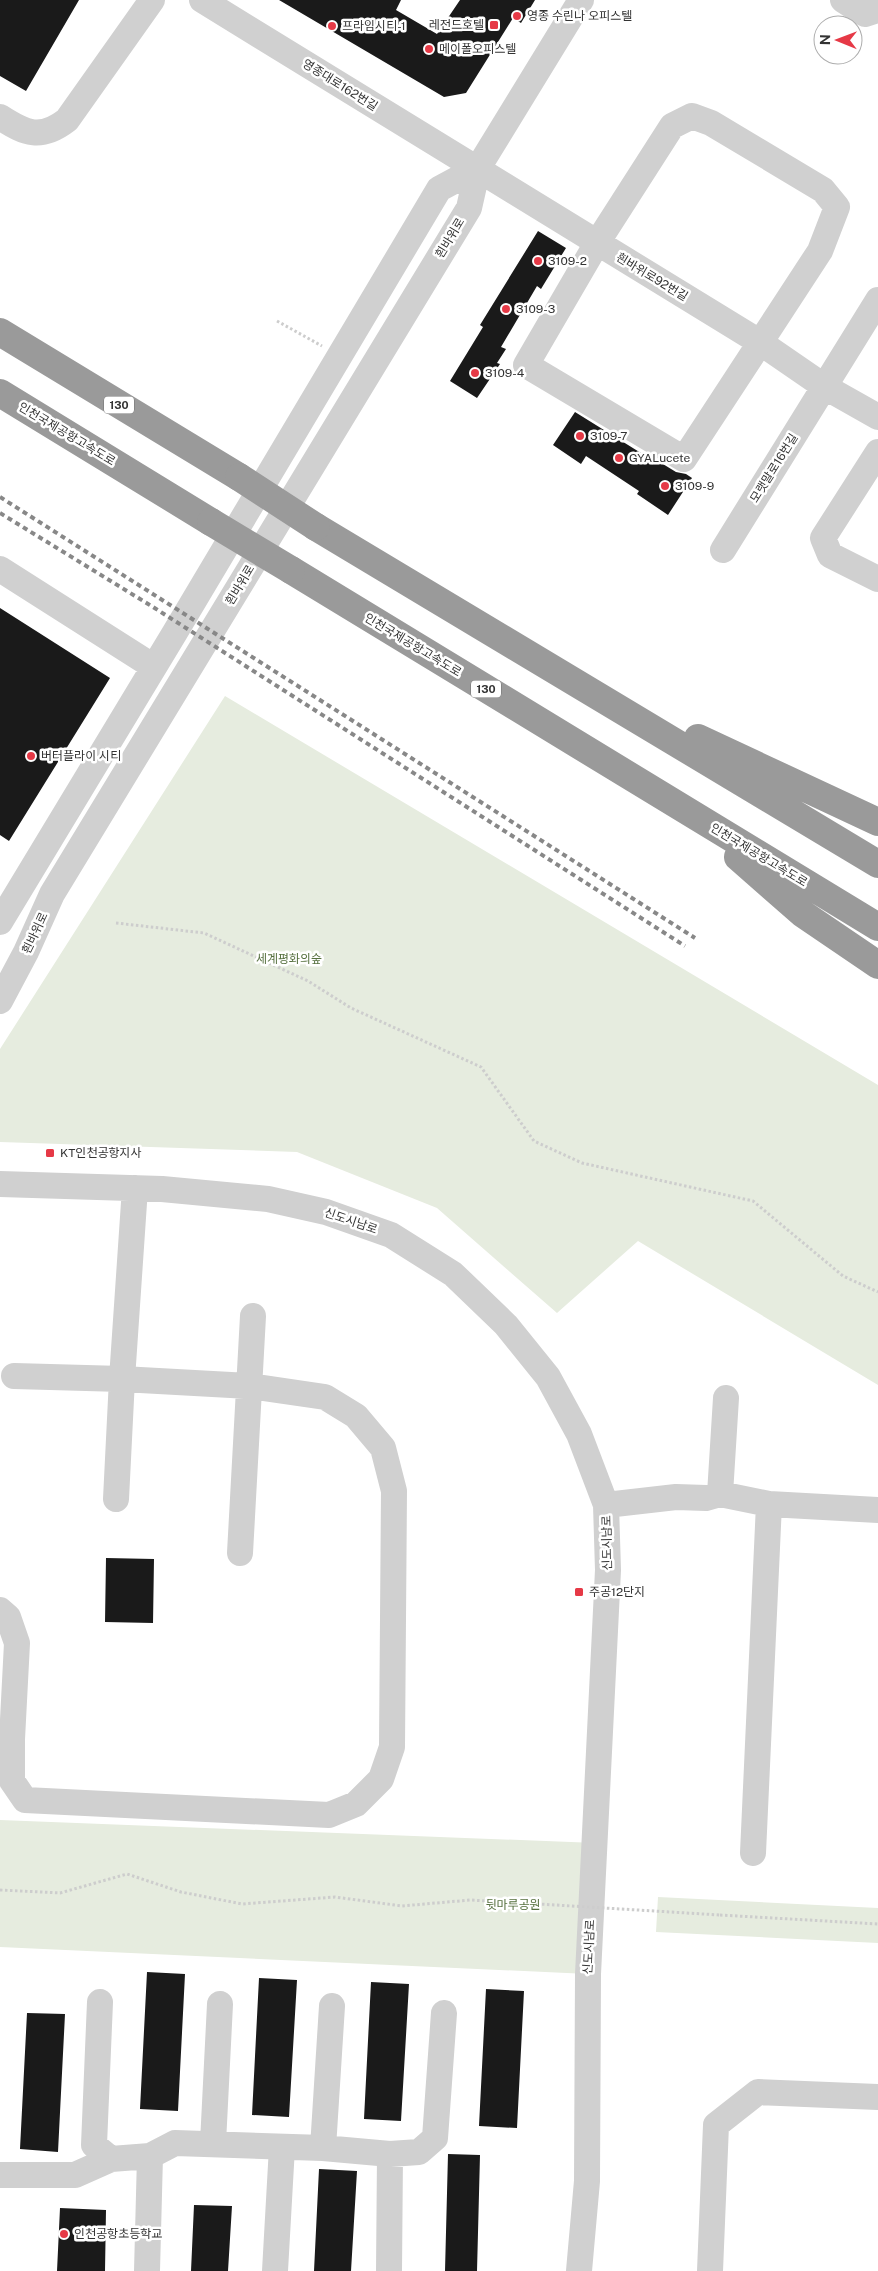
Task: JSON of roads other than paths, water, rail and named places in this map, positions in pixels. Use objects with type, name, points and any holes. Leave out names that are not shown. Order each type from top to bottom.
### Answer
[{"type":"highway","name":"130","points":[[0,332],[238,477],[316,527],[878,864]]},
{"type":"highway","name":"인천국제공항고속도로","points":[[0,393],[878,927]]},
{"type":"highway","points":[[564,674],[878,822]]},
{"type":"highway","points":[[682,809],[803,914],[878,965]]},
{"type":"street","points":[[0,117],[25,130],[40,133],[53,131],[60,126],[67,120],[152,0]]},
{"type":"street","name":"영종대로162번길","points":[[202,0],[417,134],[478,168]]},
{"type":"street","name":"흰바위로","points":[[0,1001],[26,952],[52,894],[469,208],[478,168],[581,0]]},
{"type":"street","points":[[843,0],[865,14],[878,10]]},
{"type":"street","points":[[692,116],[711,123],[823,190],[837,207],[820,251],[684,459],[526,365],[597,243],[672,126],[692,116]]},
{"type":"street","points":[[40,922],[3,909],[154,667],[439,189],[478,168]]},
{"type":"street","name":"흰바위로92번길","points":[[478,168],[761,343],[826,387]]},
{"type":"street","name":"모랫말로16번길","points":[[723,550],[826,387],[878,300]]},
{"type":"street","points":[[826,387],[878,417]]},
{"type":"street","points":[[878,452],[823,538],[830,555],[878,579]]},
{"type":"street","points":[[0,569],[154,667]]},
{"type":"street","points":[[0,936],[26,952]]},
{"type":"street","name":"신도시남로","points":[[0,1184],[135,1188],[268,1199],[326,1212],[391,1235],[453,1274],[506,1325],[548,1377],[579,1434],[606,1505],[608,1570],[588,1974],[586,2181],[579,2271]]},
{"type":"street","points":[[116,1499],[135,1188]]},
{"type":"street","points":[[240,1553],[253,1316]]},
{"type":"street","points":[[0,1610],[8,1617],[17,1643],[12,1739],[12,1781],[25,1800],[329,1815],[356,1804],[380,1779],[392,1747],[394,1491],[383,1448],[356,1416],[325,1397],[249,1386],[122,1379],[14,1376]]},
{"type":"street","points":[[720,1494],[726,1398]]},
{"type":"street","points":[[606,1505],[676,1497],[706,1498],[720,1494],[769,1504],[878,1510]]},
{"type":"street","points":[[752,1853],[769,1504]]},
{"type":"street","points":[[100,2002],[94,2145],[111,2159]]},
{"type":"street","points":[[213,2143],[220,2004]]},
{"type":"street","points":[[323,2148],[332,2006]]},
{"type":"street","points":[[0,2175],[75,2175],[111,2159],[150,2156],[175,2143],[323,2148],[390,2154],[418,2152],[436,2138],[444,2013]]},
{"type":"street","points":[[710,2271],[716,2125],[758,2092],[878,2097]]},
{"type":"street","points":[[275,2271],[282,2148]]},
{"type":"street","points":[[389,2271],[390,2154]]},
{"type":"street","points":[[146,2271],[150,2156]]},
{"type":"railway","points":[[0,497],[695,938]]},
{"type":"railway","points":[[0,513],[153,607],[685,946]]},
{"type":"place","name":"영종 수린나 오피스텔","points":[[517,16]]},
{"type":"place","name":"레전드호텔","points":[[494,25]]},
{"type":"place","name":"프라임시티-1","points":[[332,26]]},
{"type":"place","name":"메이폴오피스텔","points":[[429,49]]},
{"type":"place","name":"3109-2","points":[[538,261]]},
{"type":"place","name":"3109-3","points":[[506,309]]},
{"type":"place","name":"3109-4","points":[[475,373]]},
{"type":"place","name":"3109-7","points":[[580,436]]},
{"type":"place","name":"GYALucete","points":[[619,458]]},
{"type":"place","name":"3109-9","points":[[665,486]]},
{"type":"place","name":"버터플라이 시티","points":[[31,756]]},
{"type":"place","name":"KT인천공항지사","points":[[50,1153]]},
{"type":"place","name":"주공12단지","points":[[579,1592]]},
{"type":"place","name":"인천공항초등학교","points":[[64,2234]]},
{"type":"park label","name":"세계평화의숲","points":[[289,959]]},
{"type":"park label","name":"뒷마루공원","points":[[513,1905]]}]
